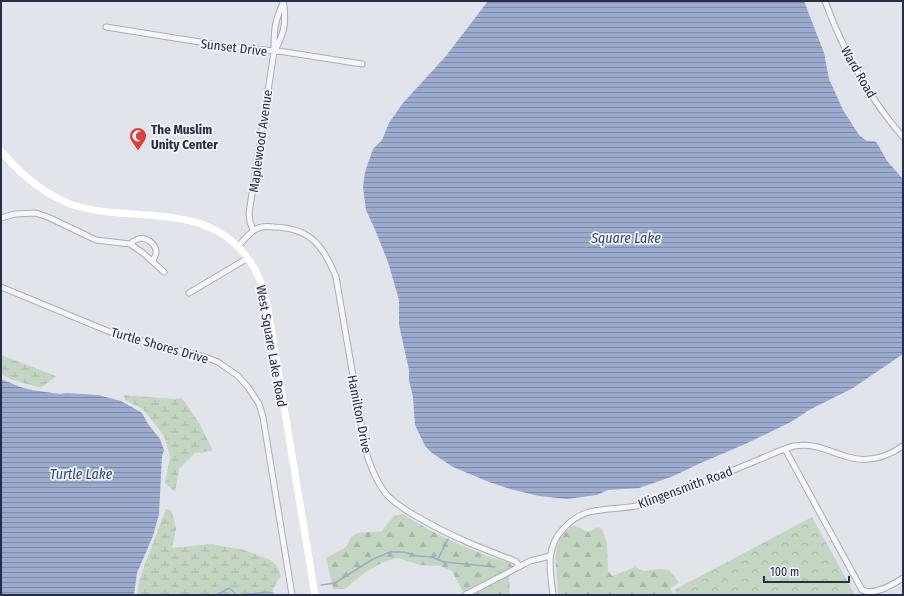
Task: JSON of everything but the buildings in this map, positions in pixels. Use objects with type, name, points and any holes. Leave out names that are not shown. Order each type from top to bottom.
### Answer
[{"type":"street","name":"Ward Road","points":[[825,1],[841,39],[864,83],[887,118],[903,137]]},
{"type":"street","name":"Maplewood Avenue","points":[[274,52],[283,34],[285,21],[284,2]]},
{"type":"street","name":"Maplewood Avenue","points":[[253,230],[249,213],[274,52],[274,32],[276,20],[284,2]]},
{"type":"street","name":"Sunset Drive","points":[[106,27],[225,46],[285,52],[362,64]]},
{"type":"street","name":"West Square Lake Road","points":[[1,151],[30,181],[52,195],[72,204],[94,210],[192,220],[214,229],[228,237],[248,258],[260,279],[267,303],[315,595]]},
{"type":"street","points":[[1,218],[15,214],[36,213],[96,240],[130,244],[153,261],[164,272]]},
{"type":"street","name":"Hamilton Drive","points":[[253,230],[268,226],[298,230],[308,235],[317,243],[331,264],[339,288],[348,351],[366,452],[374,473],[387,495],[407,511],[440,530],[515,561],[520,566]]},
{"type":"street","points":[[238,246],[253,230]]},
{"type":"street","points":[[130,244],[140,238],[145,238],[151,242],[156,249],[153,261]]},
{"type":"street","points":[[189,293],[248,258]]},
{"type":"street","name":"Turtle Shores Drive","points":[[1,287],[115,334],[213,359],[229,368],[243,380],[255,397],[263,417],[292,595]]},
{"type":"street","name":"Klingensmith Road","points":[[553,595],[550,556],[557,536],[575,517],[588,512],[641,505],[784,449],[800,445],[813,445],[827,448],[849,457],[867,459],[884,456],[903,446]]},
{"type":"street","points":[[784,449],[862,590],[868,594],[874,595],[903,578]]},
{"type":"street","points":[[465,595],[530,561],[550,556]]},
{"type":"green space","points":[[1,355],[56,376],[41,388],[13,380],[1,374]]},
{"type":"green space","points":[[124,395],[175,399],[182,398],[199,423],[213,451],[195,453],[179,469],[175,492],[165,483],[170,457],[164,436],[143,409],[125,400]]},
{"type":"green space","points":[[166,509],[172,511],[176,529],[172,548],[210,544],[241,549],[271,560],[277,566],[281,576],[271,595],[137,595],[143,569]]},
{"type":"green space","points":[[403,514],[441,536],[483,554],[510,563],[512,566],[511,568],[467,592],[463,592],[452,571],[440,566],[420,565],[398,558],[383,562],[363,574],[345,589],[333,589],[326,558],[346,547],[351,537],[357,533],[382,531],[394,516]]},
{"type":"green space","points":[[812,517],[855,595],[677,595],[674,590]]},
{"type":"green space","points":[[572,526],[588,532],[598,527],[602,529],[607,543],[608,571],[612,576],[635,567],[644,571],[661,569],[669,570],[679,583],[670,588],[675,595],[558,595],[556,567],[557,550],[559,541]]},
{"type":"green space","points":[[509,576],[510,595],[473,595]]},
{"type":"water","name":"Square Lake","points":[[488,1],[804,1],[824,53],[829,79],[843,110],[859,135],[867,141],[874,141],[877,143],[887,161],[903,179],[903,354],[853,388],[809,410],[791,422],[671,477],[639,488],[608,490],[597,495],[567,499],[539,496],[489,482],[453,467],[432,453],[425,446],[415,425],[409,370],[399,325],[399,300],[388,262],[366,210],[363,187],[365,172],[373,149],[382,140],[389,123],[403,103],[446,56]]},
{"type":"water","name":"Turtle Lake","points":[[1,379],[32,390],[60,394],[98,395],[121,401],[142,413],[148,424],[160,439],[164,450],[162,456],[159,514],[153,536],[137,573],[134,595],[1,595]]},
{"type":"waterway","points":[[438,559],[448,539]]},
{"type":"waterway","points":[[321,585],[335,583],[373,559],[390,552],[404,552],[417,556],[432,557],[444,562],[495,567]]},
{"type":"waterway","points":[[216,595],[229,588],[235,593],[235,595]]},
{"type":"waterway","points":[[241,595],[266,592],[273,593]]},
{"type":"place","name":"The Muslim Unity Center","points":[[138,151]]}]
